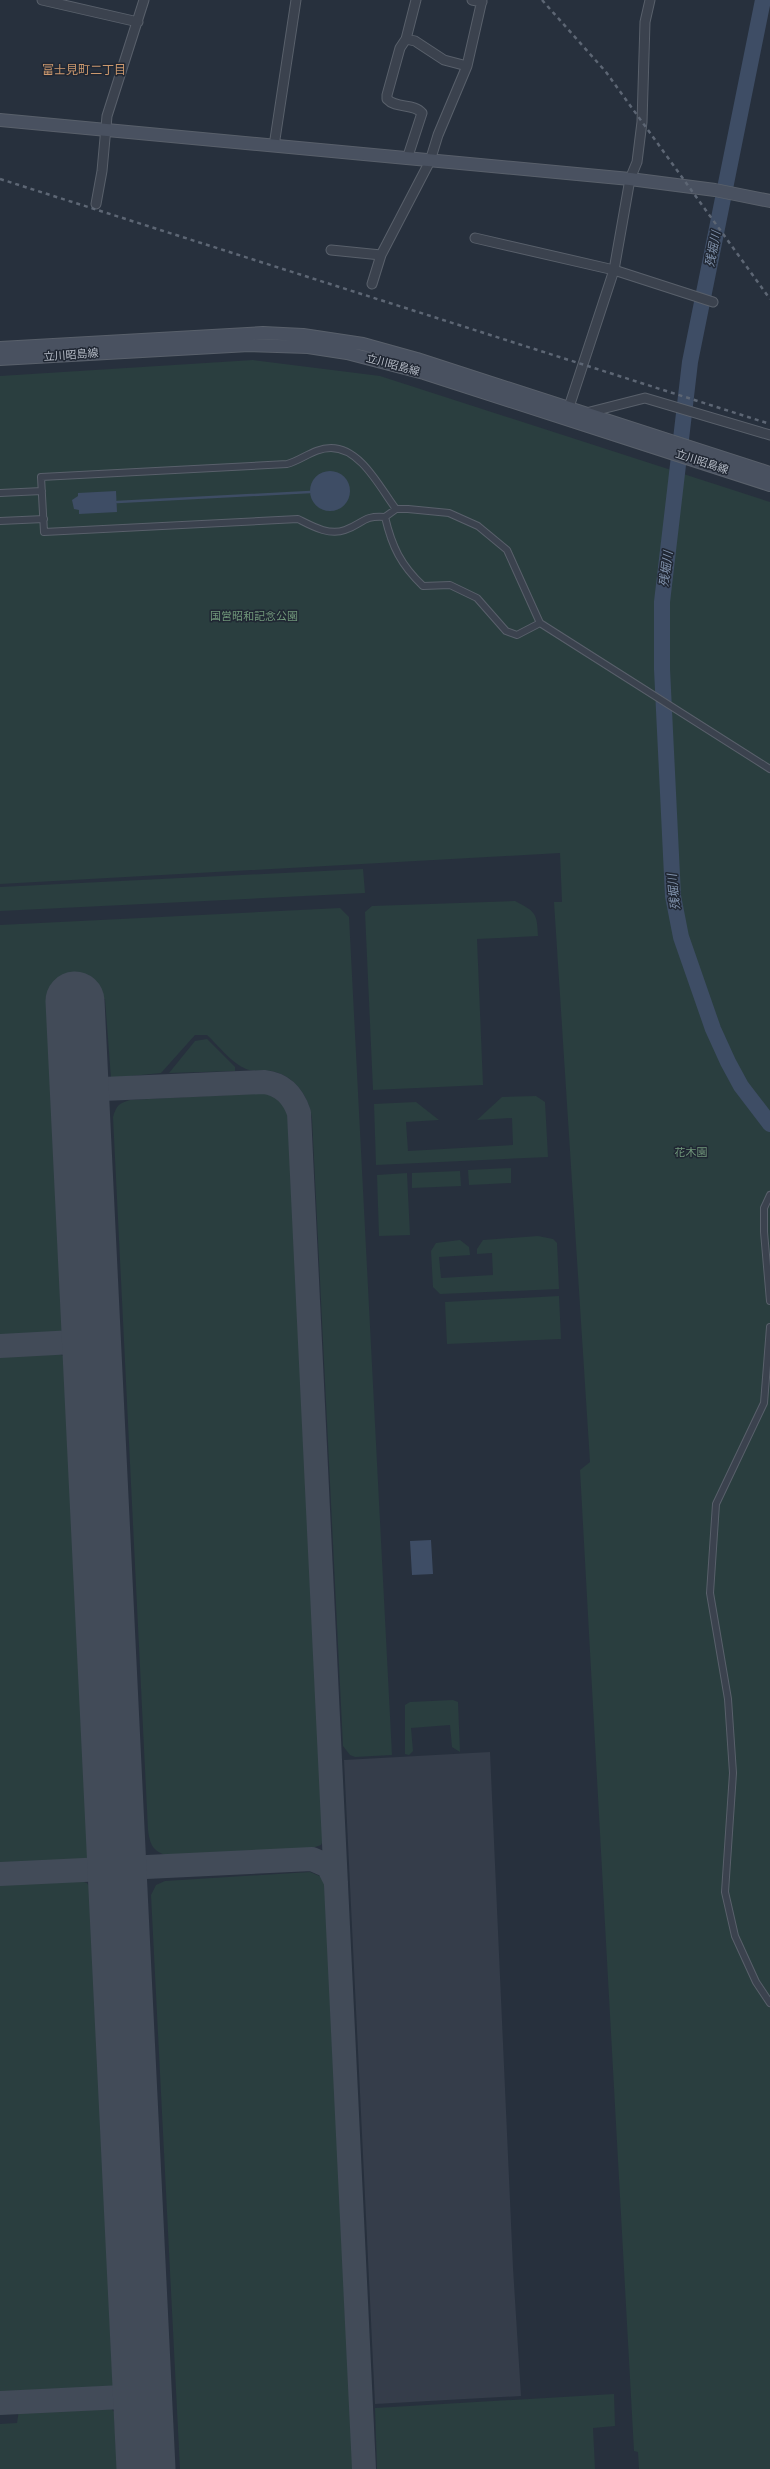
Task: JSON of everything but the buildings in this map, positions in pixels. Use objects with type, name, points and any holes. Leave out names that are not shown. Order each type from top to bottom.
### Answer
[{"type":"main road","points":[[0,120],[630,179],[715,190],[770,201]]},
{"type":"main road","name":"立川昭島線","points":[[0,348],[243,333],[302,335],[380,348],[567,413],[700,456],[770,485]]},
{"type":"main road","name":"立川昭島線","points":[[0,360],[231,345],[308,347],[386,362],[567,413],[586,413],[659,442]]},
{"type":"main road","name":"立川昭島線","points":[[700,456],[770,472]]},
{"type":"street","points":[[42,0],[138,22]]},
{"type":"street","points":[[96,204],[102,171],[107,116],[144,0]]},
{"type":"street","points":[[274,146],[296,0]]},
{"type":"street","points":[[407,159],[422,114],[419,110],[391,103],[387,100],[400,48],[406,39],[416,0]]},
{"type":"street","points":[[372,284],[381,255],[430,161],[438,135],[467,66],[482,1],[472,0]]},
{"type":"street","points":[[567,413],[614,270],[630,179],[637,162],[640,142],[645,22],[650,0]]},
{"type":"street","points":[[406,39],[415,41],[444,60],[467,66]]},
{"type":"street","points":[[474,238],[614,270],[713,302]]},
{"type":"street","points":[[331,250],[381,255]]},
{"type":"street","points":[[586,413],[645,398],[667,403],[770,435]]},
{"type":"street","points":[[396,509],[359,461],[349,452],[330,448],[311,453],[297,462],[287,464],[42,477],[44,532],[298,519],[329,532],[345,530],[372,516],[385,517],[396,509],[449,513],[478,526],[507,550],[540,623],[770,769]]},
{"type":"street","points":[[0,493],[42,491]]},
{"type":"street","points":[[385,517],[390,537],[406,570],[423,586],[450,585],[477,598],[506,631],[517,635],[540,623]]},
{"type":"street","points":[[0,521],[44,519]]},
{"type":"street","points":[[770,1194],[764,1208],[765,1247],[770,1301]]},
{"type":"street","points":[[769,2002],[756,1982],[735,1936],[725,1892],[733,1773],[728,1699],[710,1593],[716,1504],[767,1401],[770,1327]]},
{"type":"shaded area","points":[[490,1752],[513,2268],[521,2396],[375,2404],[344,1760]]},
{"type":"green space","name":"国営昭和記念公園","points":[[253,360],[380,376],[770,502],[770,2469],[639,2469],[638,2452],[634,2451],[580,1470],[590,1462],[554,902],[562,902],[560,853],[0,884],[0,376]]},
{"type":"green space","points":[[363,869],[365,893],[0,911],[0,887]]},
{"type":"green space","points":[[515,901],[534,914],[537,922],[538,936],[477,939],[483,1085],[373,1090],[365,912],[372,906]]},
{"type":"green space","points":[[340,908],[349,917],[392,1755],[355,1757],[350,1755],[343,1746],[312,1118],[308,1102],[299,1088],[287,1077],[279,1073],[249,1070],[240,1066],[235,1063],[207,1035],[195,1035],[161,1073],[111,1078],[105,999],[48,1002],[63,1328],[61,1333],[53,1339],[0,1342],[0,925]]},
{"type":"green space","points":[[207,1039],[235,1067],[235,1071],[169,1073],[195,1041]]},
{"type":"green space","points":[[265,1093],[275,1097],[282,1103],[287,1111],[290,1121],[324,1838],[321,1845],[312,1848],[165,1855],[154,1849],[148,1830],[113,1117],[118,1106],[123,1102],[130,1100]]},
{"type":"green space","points":[[536,1096],[545,1102],[548,1157],[376,1165],[374,1104],[416,1102],[439,1120],[406,1122],[408,1151],[513,1145],[512,1118],[477,1120],[502,1097]]},
{"type":"green space","points":[[511,1168],[511,1183],[469,1185],[468,1170]]},
{"type":"green space","points":[[460,1171],[461,1186],[412,1188],[412,1173]]},
{"type":"green space","points":[[407,1173],[410,1235],[379,1236],[377,1175]]},
{"type":"green space","points":[[538,1236],[553,1239],[557,1243],[559,1289],[440,1294],[433,1287],[431,1251],[436,1243],[460,1240],[469,1247],[470,1255],[439,1257],[441,1278],[493,1275],[492,1253],[477,1254],[477,1249],[483,1240]]},
{"type":"green space","points":[[559,1296],[561,1339],[447,1344],[445,1302]]},
{"type":"green space","points":[[52,1350],[63,1356],[65,1365],[90,1854],[88,1861],[77,1866],[0,1870],[0,1353]]},
{"type":"green space","points":[[453,1700],[458,1702],[460,1752],[452,1747],[450,1725],[411,1728],[413,1751],[409,1755],[405,1754],[405,1705],[410,1702]]},
{"type":"green space","points":[[310,1872],[324,1878],[327,1888],[356,2469],[180,2469],[151,1895],[156,1885],[165,1881]]},
{"type":"green space","points":[[74,1879],[87,1883],[91,1890],[115,2381],[112,2391],[106,2394],[0,2399],[0,1883]]},
{"type":"green space","points":[[614,2394],[615,2426],[593,2428],[595,2469],[377,2469],[375,2408]]},
{"type":"green space","points":[[103,2405],[109,2406],[114,2412],[117,2469],[0,2469],[0,2424],[17,2423],[19,2410]]},
{"type":"water","points":[[334,471],[341,474],[347,480],[350,491],[349,499],[341,508],[334,511],[326,511],[319,508],[311,499],[310,487],[313,480],[322,472]]},
{"type":"water","points":[[116,491],[117,512],[79,514],[79,510],[74,509],[72,500],[78,496],[78,493]]},
{"type":"water","points":[[431,1540],[433,1574],[412,1575],[410,1541]]},
{"type":"waterway","name":"残堀川","points":[[763,0],[690,362],[662,602],[662,669],[673,896],[681,937],[713,1029],[728,1062],[741,1086],[770,1124]]},
{"type":"waterway","points":[[117,502],[310,492]]},
{"type":"taxiway","points":[[80,1090],[264,1082],[276,1085],[286,1092],[294,1101],[299,1113],[364,2469]]},
{"type":"taxiway","points":[[0,1346],[92,1341]]},
{"type":"taxiway","points":[[0,1874],[312,1859],[328,1866],[336,1882]]},
{"type":"taxiway","points":[[0,2403],[143,2396]]},
{"type":"runway","points":[[75,1001],[146,2469]]},
{"type":"railway","points":[[542,0],[606,72],[770,299]]},
{"type":"railway","points":[[0,179],[770,424]]},
{"type":"district","name":"富士見町二丁目","points":[[84,70]]},
{"type":"park label","name":"花木園","points":[[691,1152]]}]
